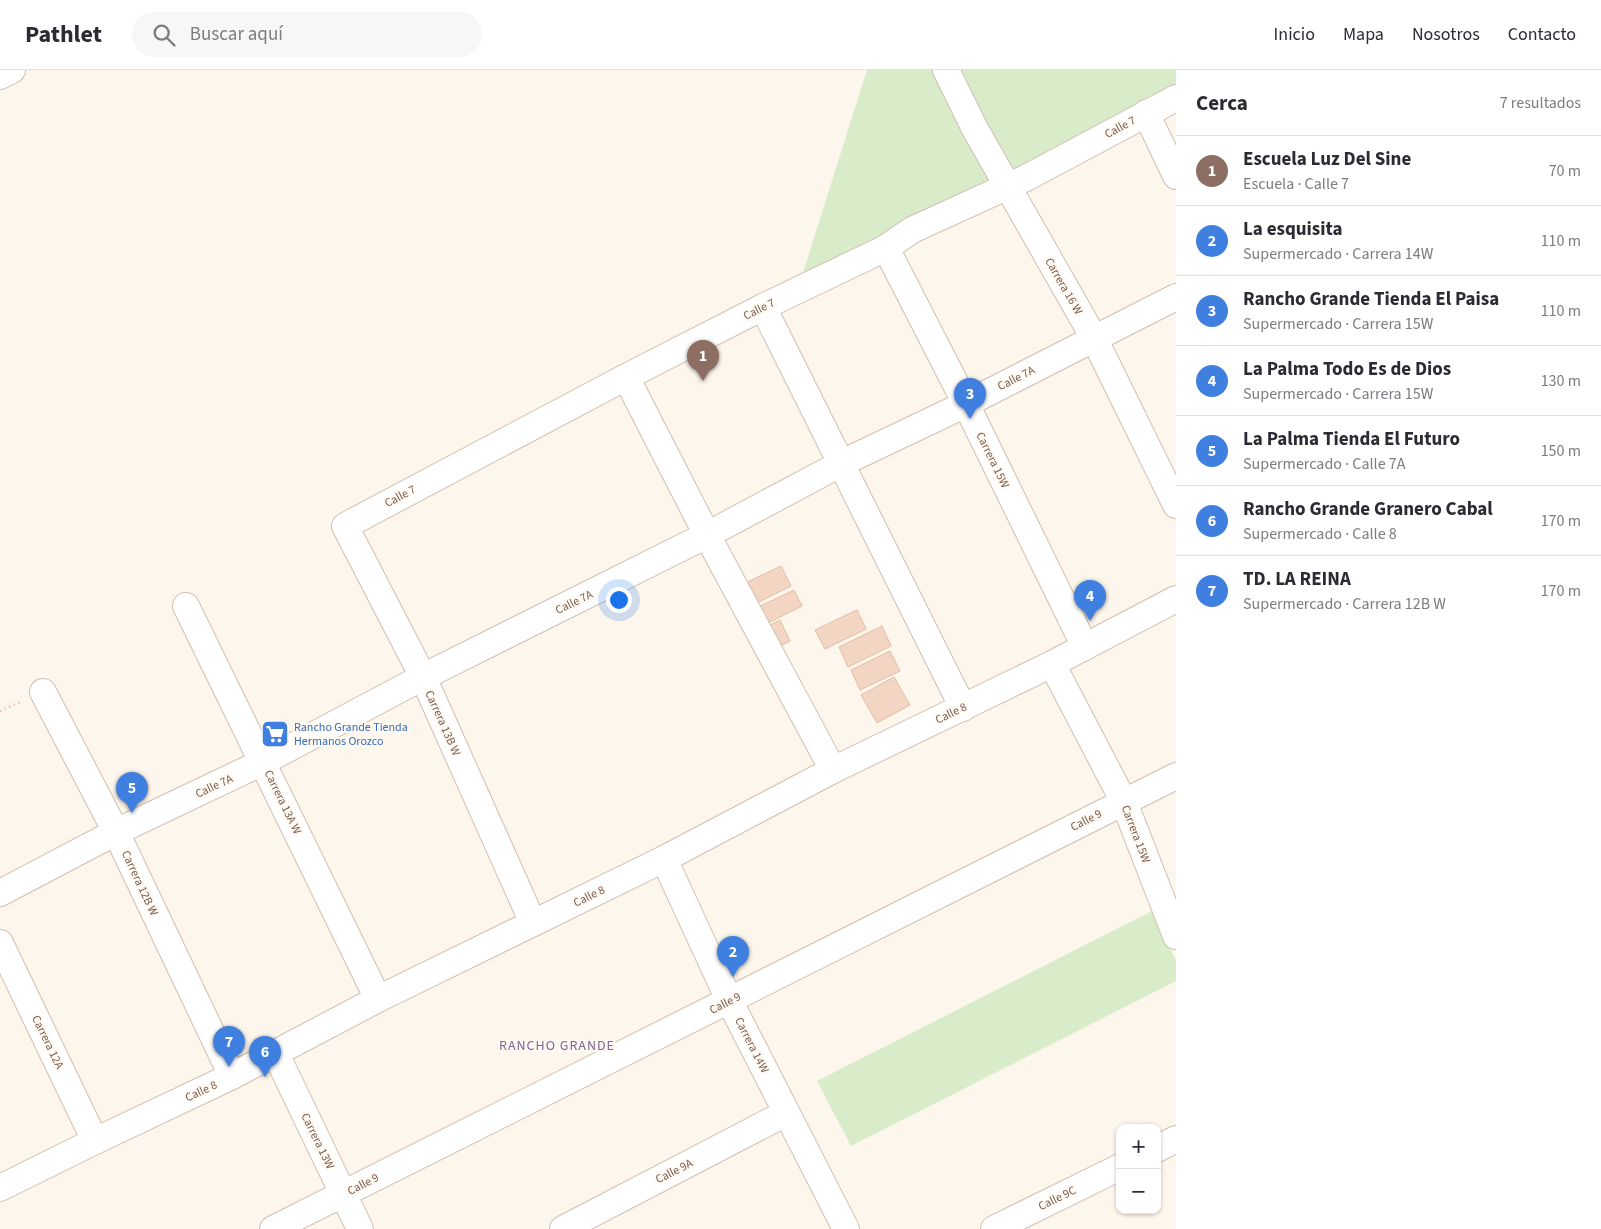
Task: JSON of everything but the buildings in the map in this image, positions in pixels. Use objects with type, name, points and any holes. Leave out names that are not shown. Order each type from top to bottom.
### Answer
[{"type":"street","points":[[0,76],[12,70]]},
{"type":"street","name":"Carrera 16 W","points":[[946,70],[975,129],[1094,338],[1176,505]]},
{"type":"street","name":"Calle 7","points":[[345,526],[626,376],[886,248],[912,230],[1026,178],[1176,98]]},
{"type":"street","points":[[1146,113],[1176,176]]},
{"type":"street","name":"Carrera 15W","points":[[886,248],[966,404],[1085,647]]},
{"type":"street","name":"Calle 7A","points":[[0,893],[116,832],[263,762],[423,677],[707,535],[842,463],[966,404],[1176,297]]},
{"type":"street","points":[[763,307],[963,708]]},
{"type":"street","points":[[626,376],[707,535],[833,770]]},
{"type":"street","name":"Carrera 13B W","points":[[345,526],[423,677],[533,923]]},
{"type":"street","name":"Calle 8","points":[[0,1188],[276,1054],[378,999],[664,859],[833,770],[1052,664],[1176,599]]},
{"type":"street","name":"Carrera 13A W","points":[[186,606],[378,999]]},
{"type":"street","name":"Carrera 15W","points":[[1052,664],[1124,802],[1175,930]]},
{"type":"street","name":"Carrera 12B W","points":[[43,692],[116,832],[232,1076]]},
{"type":"street","name":"Calle 9","points":[[273,1229],[1176,776]]},
{"type":"street","name":"Carrera 14W","points":[[664,859],[729,1000],[846,1229]]},
{"type":"street","name":"Carrera 12A","points":[[0,943],[95,1141]]},
{"type":"street","name":"Carrera 13W","points":[[276,1054],[360,1229]]},
{"type":"street","name":"Calle 9A","points":[[563,1229],[786,1113]]},
{"type":"street","points":[[1161,1146],[1176,1139]]},
{"type":"street","name":"Calle 9C","points":[[994,1229],[1116,1169]]},
{"type":"green space","points":[[867,70],[1176,70],[1176,100],[800,282]]},
{"type":"green space","points":[[1152,911],[1176,961],[1176,981],[851,1146],[817,1081]]},
{"type":"place","name":"Escuela Luz Del Sine","points":[[703,381]]},
{"type":"place","name":"Rancho Grande Tienda El Paisa","points":[[970,419]]},
{"type":"place","name":"La Palma Todo Es de Dios","points":[[1090,621]]},
{"type":"place","name":"Rancho Grande Tienda Hermanos Orozco","points":[[275,734]]},
{"type":"place","name":"La Palma Tienda El Futuro","points":[[132,813]]},
{"type":"place","name":"La esquisita","points":[[733,977]]},
{"type":"place","name":"TD. LA REINA","points":[[229,1067]]},
{"type":"place","name":"Rancho Grande Granero Cabal","points":[[265,1077]]},
{"type":"district","name":"RANCHO GRANDE","points":[[557,1045]]}]
